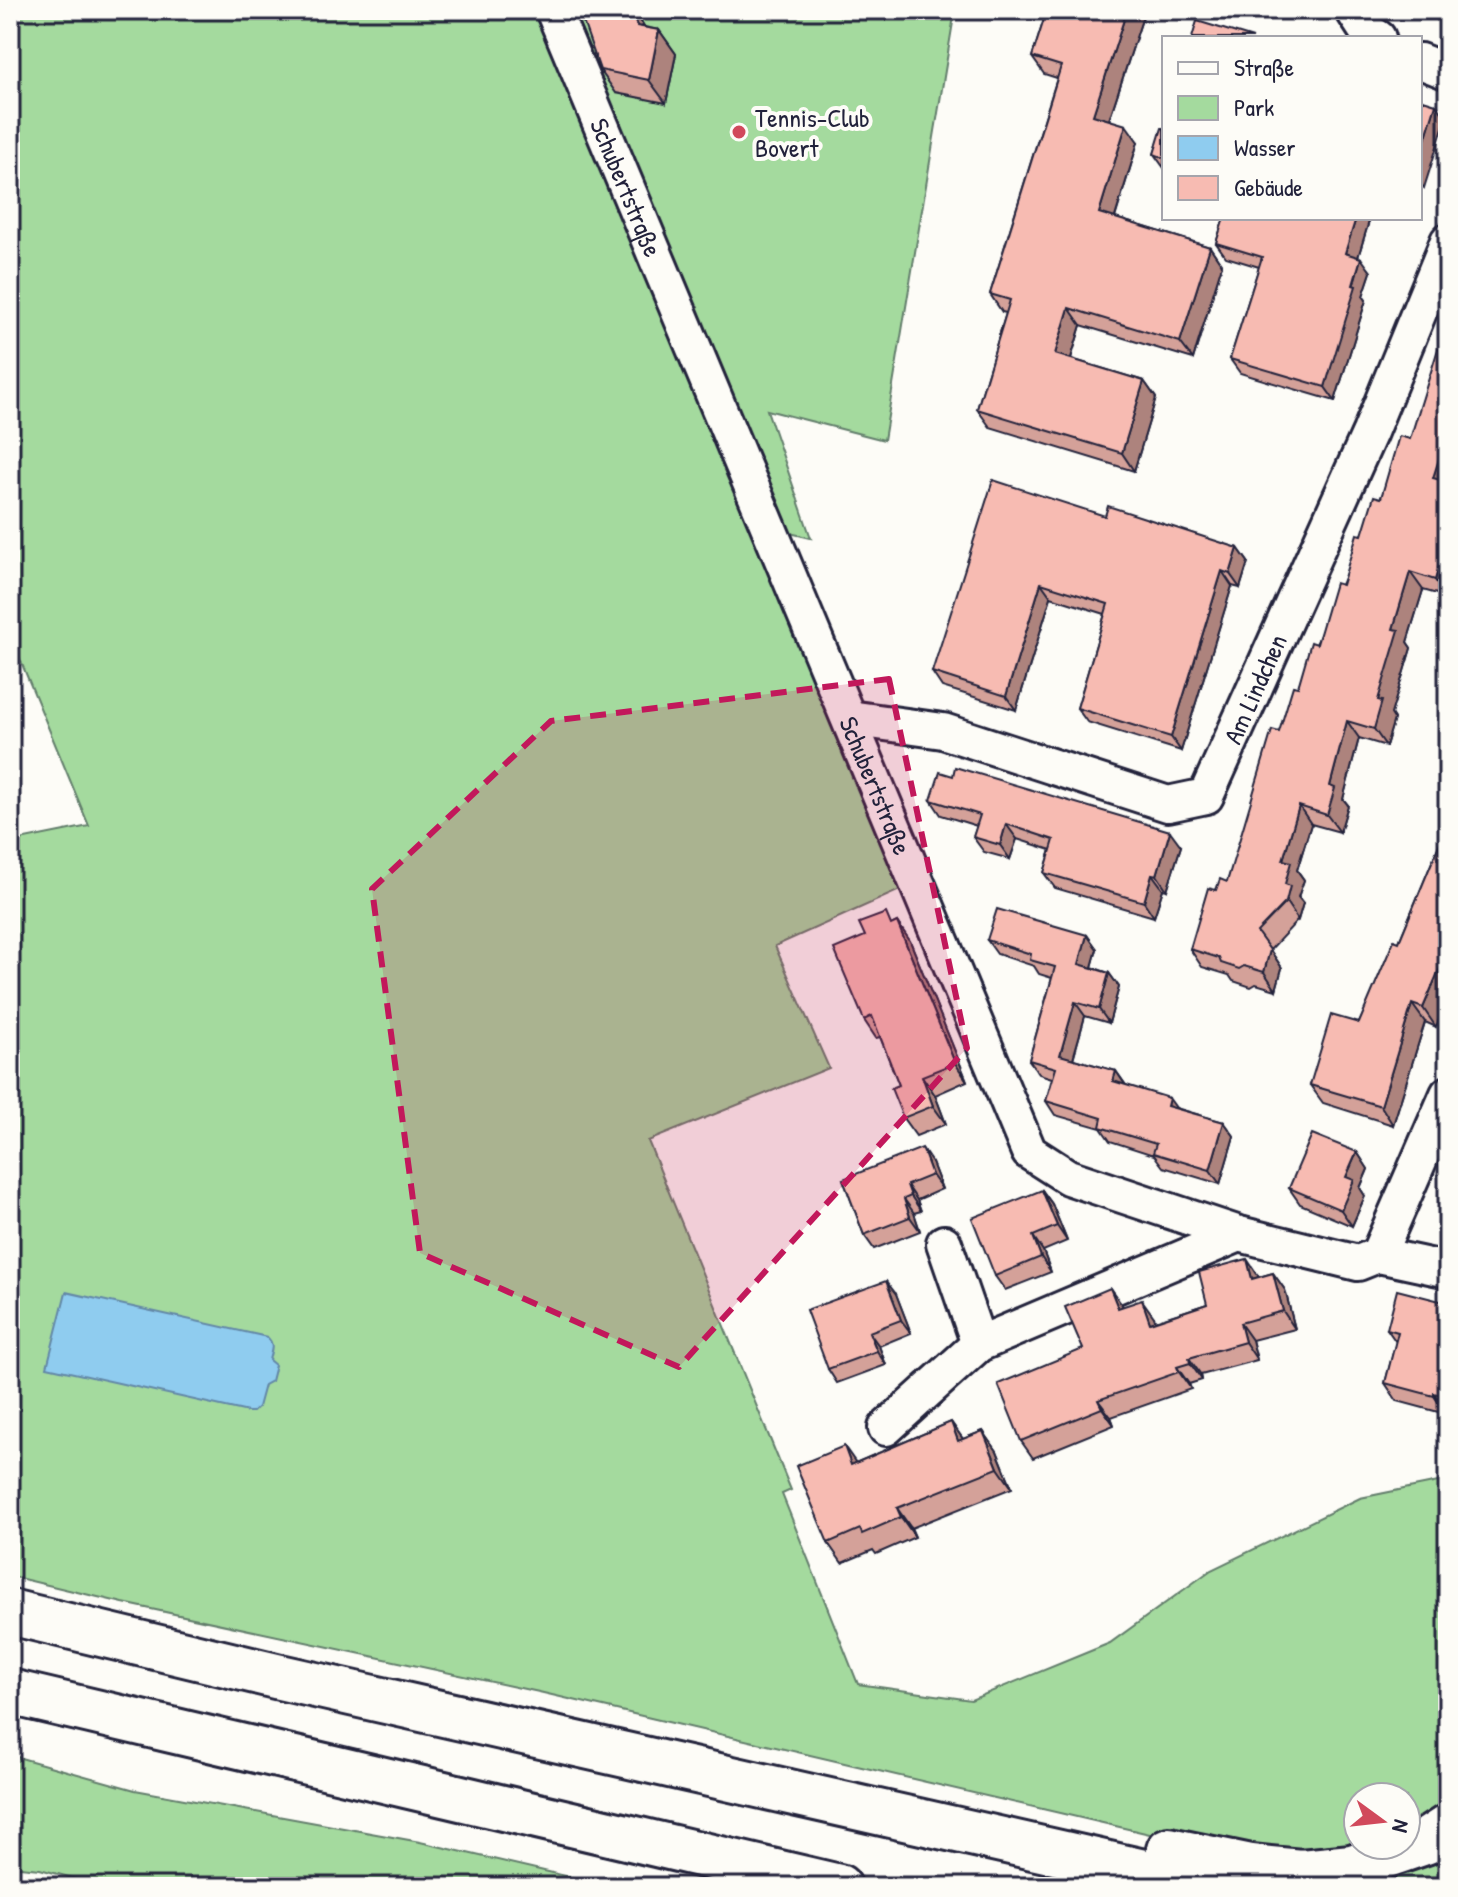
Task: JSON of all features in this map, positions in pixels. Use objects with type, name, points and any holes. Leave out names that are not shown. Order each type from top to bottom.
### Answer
[{"type":"highway","points":[[10,1612],[296,1681],[1210,1887]]},
{"type":"highway","points":[[10,1692],[795,1880],[839,1887]]},
{"type":"highway","points":[[914,1820],[991,1811],[1251,1867],[1301,1872],[1352,1867],[1425,1842],[1448,1827]]},
{"type":"street","name":"Schubertstraße","points":[[553,10],[1029,1152],[1068,1177],[1239,1234],[1358,1263],[1378,1255],[1448,1270]]},
{"type":"street","points":[[1353,10],[1366,30],[1375,36]]},
{"type":"street","points":[[1422,62],[1448,72]]},
{"type":"street","name":"Am Lindchen","points":[[849,718],[943,731],[1168,804],[1206,796],[1370,432],[1448,241]]},
{"type":"street","points":[[1378,1255],[1448,1094]]},
{"type":"street","points":[[886,1428],[979,1344],[1239,1234]]},
{"type":"street","points":[[944,1243],[979,1344]]},
{"type":"highlighted area","points":[[889,679],[967,1048],[679,1367],[420,1253],[372,889],[551,721]]},
{"type":"green space","points":[[10,10],[546,10],[909,886],[775,946],[829,1068],[648,1141],[791,1490],[782,1494],[858,1684],[971,1700],[1110,1643],[1211,1570],[1360,1498],[1448,1480],[1448,1802],[1422,1817],[1422,1781],[1342,1781],[1342,1846],[1264,1850],[1184,1842],[539,1692],[10,1576],[10,842],[89,826],[10,635]]},
{"type":"green space","name":"Tennis-Club Bovert","points":[[565,10],[955,10],[884,440],[767,410],[811,538],[777,530]]},
{"type":"green space","points":[[10,1755],[135,1790],[420,1842],[613,1887],[105,1887],[40,1869],[10,1866]]},
{"type":"green space","points":[[1448,1843],[1448,1887],[1365,1887],[1333,1879],[1390,1861],[1422,1861],[1422,1851]]},
{"type":"water","points":[[66,1292],[267,1337],[272,1345],[269,1360],[275,1365],[271,1381],[264,1385],[258,1407],[248,1412],[47,1367]]},
{"type":"building","points":[[579,10],[630,10],[637,26],[659,30],[649,80],[600,70]]},
{"type":"building","points":[[1047,10],[1127,10],[1093,115],[1126,125],[1099,213],[1210,247],[1180,342],[1069,308],[1055,354],[1144,381],[1122,453],[977,409],[1010,300],[990,294],[1061,66],[1032,57]]},
{"type":"building","points":[[1197,21],[1246,36],[1193,36]]},
{"type":"building","points":[[1422,100],[1436,104],[1422,150]]},
{"type":"building","points":[[1162,128],[1162,157],[1154,154]]},
{"type":"building","points":[[1223,220],[1355,220],[1345,253],[1361,258],[1353,285],[1356,286],[1325,387],[1230,359],[1262,257],[1216,243]]},
{"type":"building","points":[[1448,341],[1448,430],[1433,478],[1448,482],[1448,534],[1435,580],[1410,572],[1393,629],[1399,630],[1378,700],[1382,701],[1374,729],[1347,721],[1330,786],[1335,788],[1327,815],[1299,806],[1283,860],[1291,862],[1285,884],[1290,886],[1286,902],[1257,932],[1270,950],[1264,972],[1221,963],[1219,958],[1190,949],[1208,888],[1216,890],[1220,879],[1227,882],[1272,730],[1279,732],[1293,686],[1298,687],[1311,642],[1317,644],[1335,583],[1342,585],[1357,534],[1362,535],[1374,496],[1381,498],[1399,436],[1410,439],[1438,349],[1445,351]]},
{"type":"building","points":[[993,480],[1105,516],[1108,506],[1238,548],[1230,574],[1222,571],[1171,737],[1077,708],[1108,604],[1041,583],[1006,696],[932,672]]},
{"type":"building","points":[[955,767],[1170,831],[1157,875],[1152,874],[1144,902],[1044,873],[1054,840],[1006,824],[1000,845],[973,837],[980,815],[931,800],[940,772],[953,776]]},
{"type":"building","points":[[1448,823],[1448,949],[1423,1008],[1412,1004],[1381,1106],[1310,1085],[1331,1015],[1359,1023],[1394,940],[1399,942]]},
{"type":"building","points":[[997,909],[1087,935],[1079,964],[1109,973],[1099,1009],[1075,1002],[1060,1055],[1116,1071],[1113,1081],[1169,1098],[1167,1106],[1224,1122],[1210,1170],[1153,1153],[1156,1144],[1100,1127],[1102,1118],[1046,1101],[1056,1068],[1029,1060],[1055,967],[1030,960],[1031,954],[987,940]]},
{"type":"building","points":[[886,913],[891,925],[897,922],[955,1063],[922,1076],[933,1106],[903,1118],[891,1088],[899,1085],[872,1016],[864,1020],[834,949],[865,936],[859,923]]},
{"type":"building","points":[[1312,1134],[1357,1152],[1346,1177],[1354,1180],[1341,1210],[1289,1188]]},
{"type":"building","points":[[922,1148],[932,1175],[907,1185],[911,1196],[904,1199],[910,1217],[864,1235],[843,1179]]},
{"type":"building","points":[[1042,1190],[1057,1226],[1033,1236],[1041,1257],[995,1276],[972,1218]]},
{"type":"building","points":[[1247,1259],[1252,1279],[1273,1273],[1283,1311],[1240,1323],[1245,1342],[1189,1358],[1190,1363],[1177,1367],[1179,1372],[1098,1400],[1102,1408],[1021,1441],[998,1384],[1083,1349],[1065,1307],[1110,1288],[1118,1308],[1142,1300],[1150,1323],[1207,1304],[1199,1272]]},
{"type":"building","points":[[886,1281],[901,1320],[869,1332],[877,1351],[828,1369],[806,1310]]},
{"type":"building","points":[[1397,1290],[1448,1303],[1448,1397],[1385,1383],[1398,1332],[1387,1329]]},
{"type":"building","points":[[951,1422],[958,1441],[983,1431],[998,1468],[897,1508],[901,1517],[862,1534],[860,1529],[828,1543],[796,1466],[844,1446],[851,1465]]},
{"type":"place","name":"Tennis-Club Bovert","points":[[739,132]]}]
